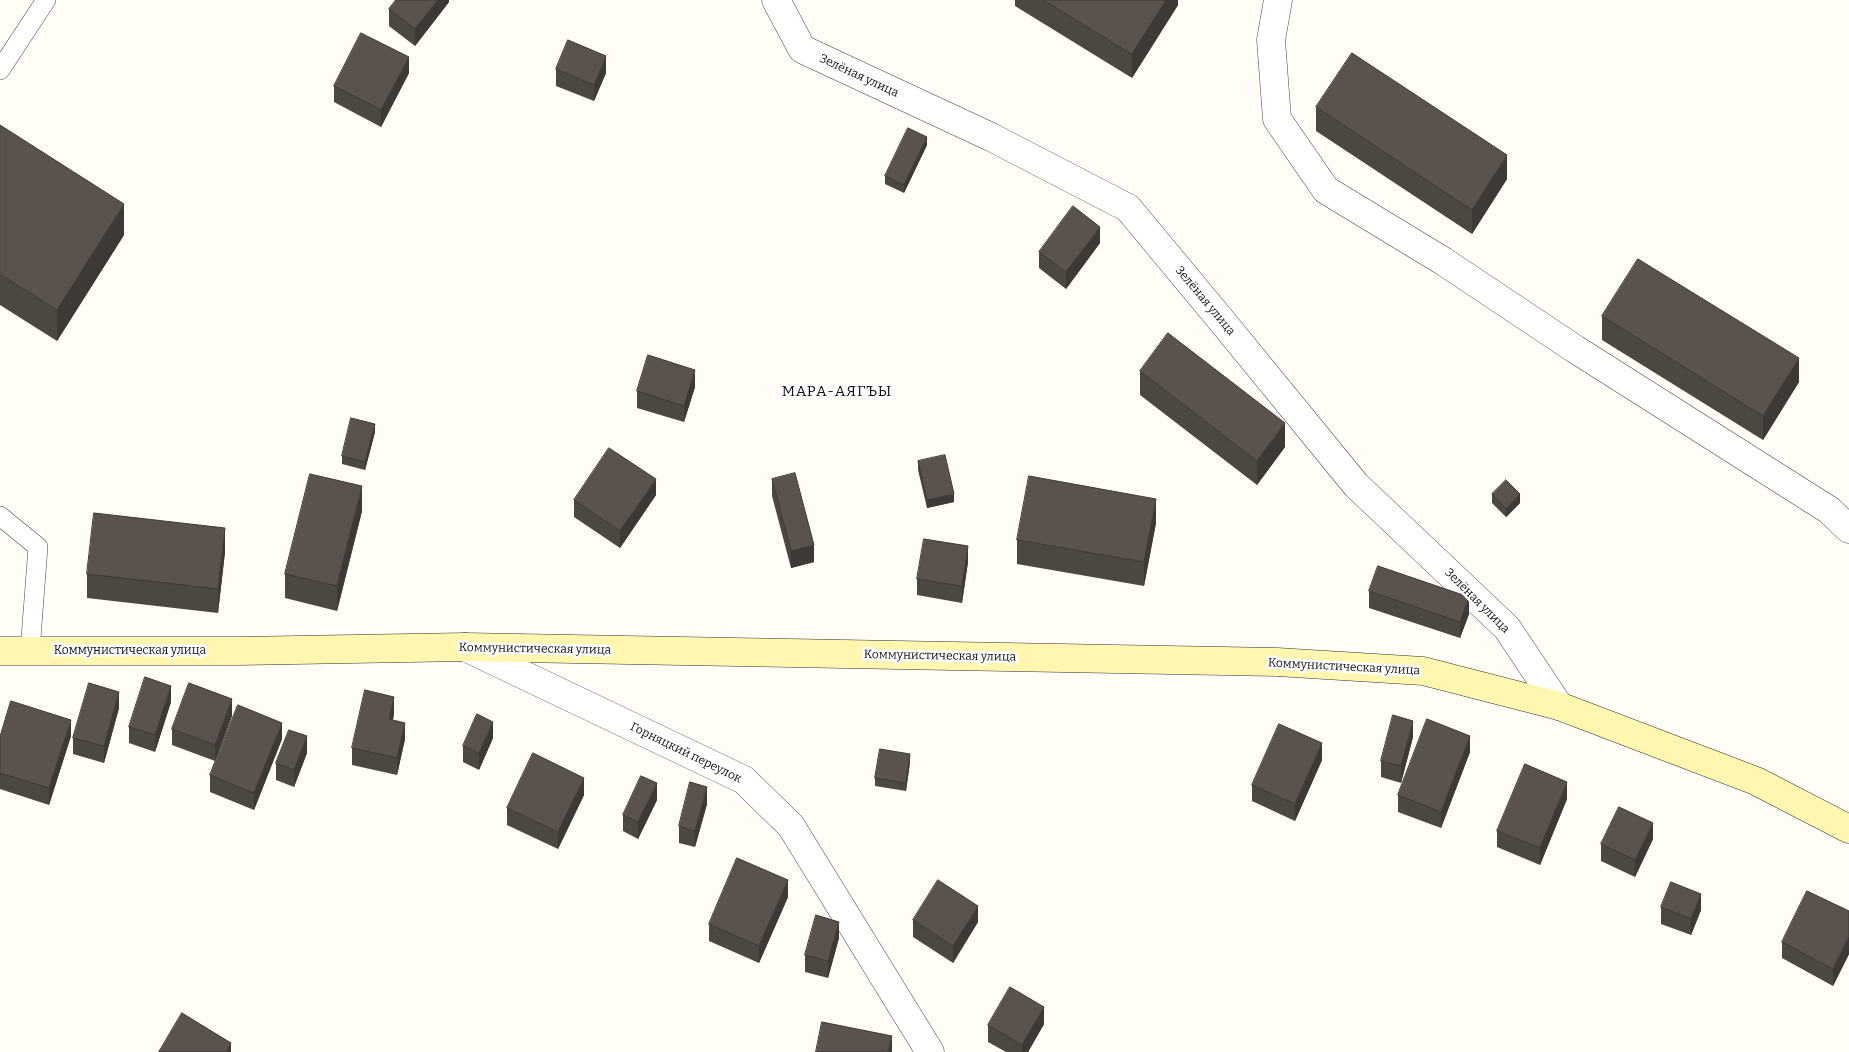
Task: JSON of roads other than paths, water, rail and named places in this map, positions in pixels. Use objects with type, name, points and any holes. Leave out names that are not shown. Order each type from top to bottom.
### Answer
[{"type":"street","name":"Зелёная улица","points":[[776,0],[802,50],[991,137],[1128,208],[1356,485],[1507,628],[1559,706]]},
{"type":"street","points":[[1278,0],[1271,40],[1276,120],[1326,190],[1443,262],[1575,349],[1829,510],[1849,529]]},
{"type":"street","name":"Коммунистическая улица","points":[[0,651],[240,651],[465,647],[1287,663],[1423,671],[1559,706],[1756,782],[1849,829]]},
{"type":"street","name":"Горняцкий переулок","points":[[465,647],[744,780],[791,826],[930,1052]]},
{"type":"lane","points":[[0,70],[46,0]]},
{"type":"lane","points":[[0,516],[38,547],[30,651]]},
{"type":"district","name":"МАРА-АЯГЪЫ","points":[[837,392]]}]
